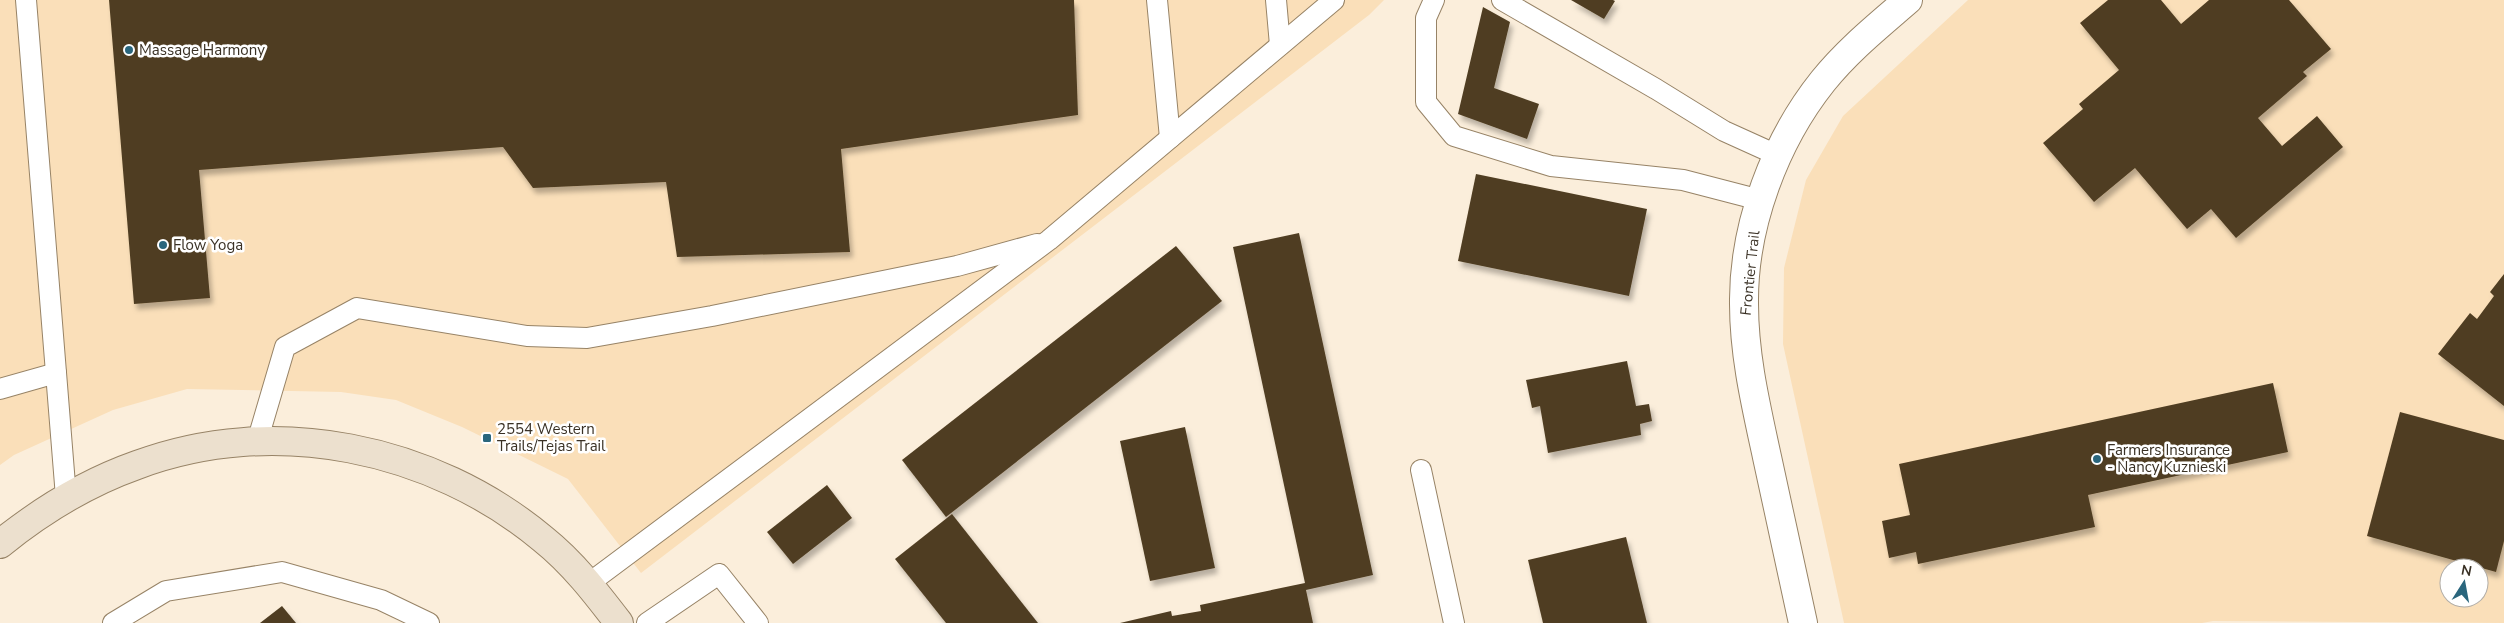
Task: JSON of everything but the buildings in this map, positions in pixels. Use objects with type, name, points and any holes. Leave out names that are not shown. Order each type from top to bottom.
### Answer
[{"type":"street","name":"Frontier Trail","points":[[1803,623],[1746,352],[1744,302],[1749,250],[1760,200],[1777,155],[1799,116],[1823,81],[1853,47],[1908,0]]},
{"type":"street","points":[[0,544],[30,520],[66,497],[138,464],[176,453],[216,446],[257,442],[297,442],[347,448],[414,466],[463,485],[515,517],[544,539],[588,584],[619,623]]},
{"type":"lane","points":[[26,0],[66,497]]},
{"type":"lane","points":[[1158,0],[1170,138]]},
{"type":"lane","points":[[1276,0],[1280,45]]},
{"type":"lane","points":[[588,584],[1049,240],[1334,0]]},
{"type":"lane","points":[[1434,0],[1426,18],[1426,102],[1454,136],[1551,166],[1683,180],[1760,200]]},
{"type":"lane","points":[[1502,0],[1656,89],[1724,131],[1777,155]]},
{"type":"lane","points":[[257,442],[285,347],[357,308],[527,336],[587,338],[712,316],[957,266],[1049,240]]},
{"type":"lane","points":[[0,389],[56,372]]},
{"type":"lane","points":[[1421,470],[1454,623]]},
{"type":"lane","points":[[113,623],[166,591],[282,572],[381,600],[429,623]]},
{"type":"lane","points":[[647,623],[719,574],[758,623]]},
{"type":"shaded area","points":[[0,0],[1384,0],[1369,15],[641,573],[568,479],[462,427],[396,400],[341,392],[187,389],[113,410],[14,455],[0,465]]},
{"type":"shaded area","points":[[1968,0],[2504,0],[2504,623],[2213,621],[2202,623],[1844,623],[1783,344],[1784,268],[1806,180],[1843,116]]},
{"type":"place","name":"Massage Harmony","points":[[129,50]]},
{"type":"place","name":"Flow Yoga","points":[[163,245]]},
{"type":"place","name":"2554 Western Trails/Tejas Trail","points":[[487,438]]},
{"type":"place","name":"Farmers Insurance - Nancy Kuznieski","points":[[2097,459]]}]
